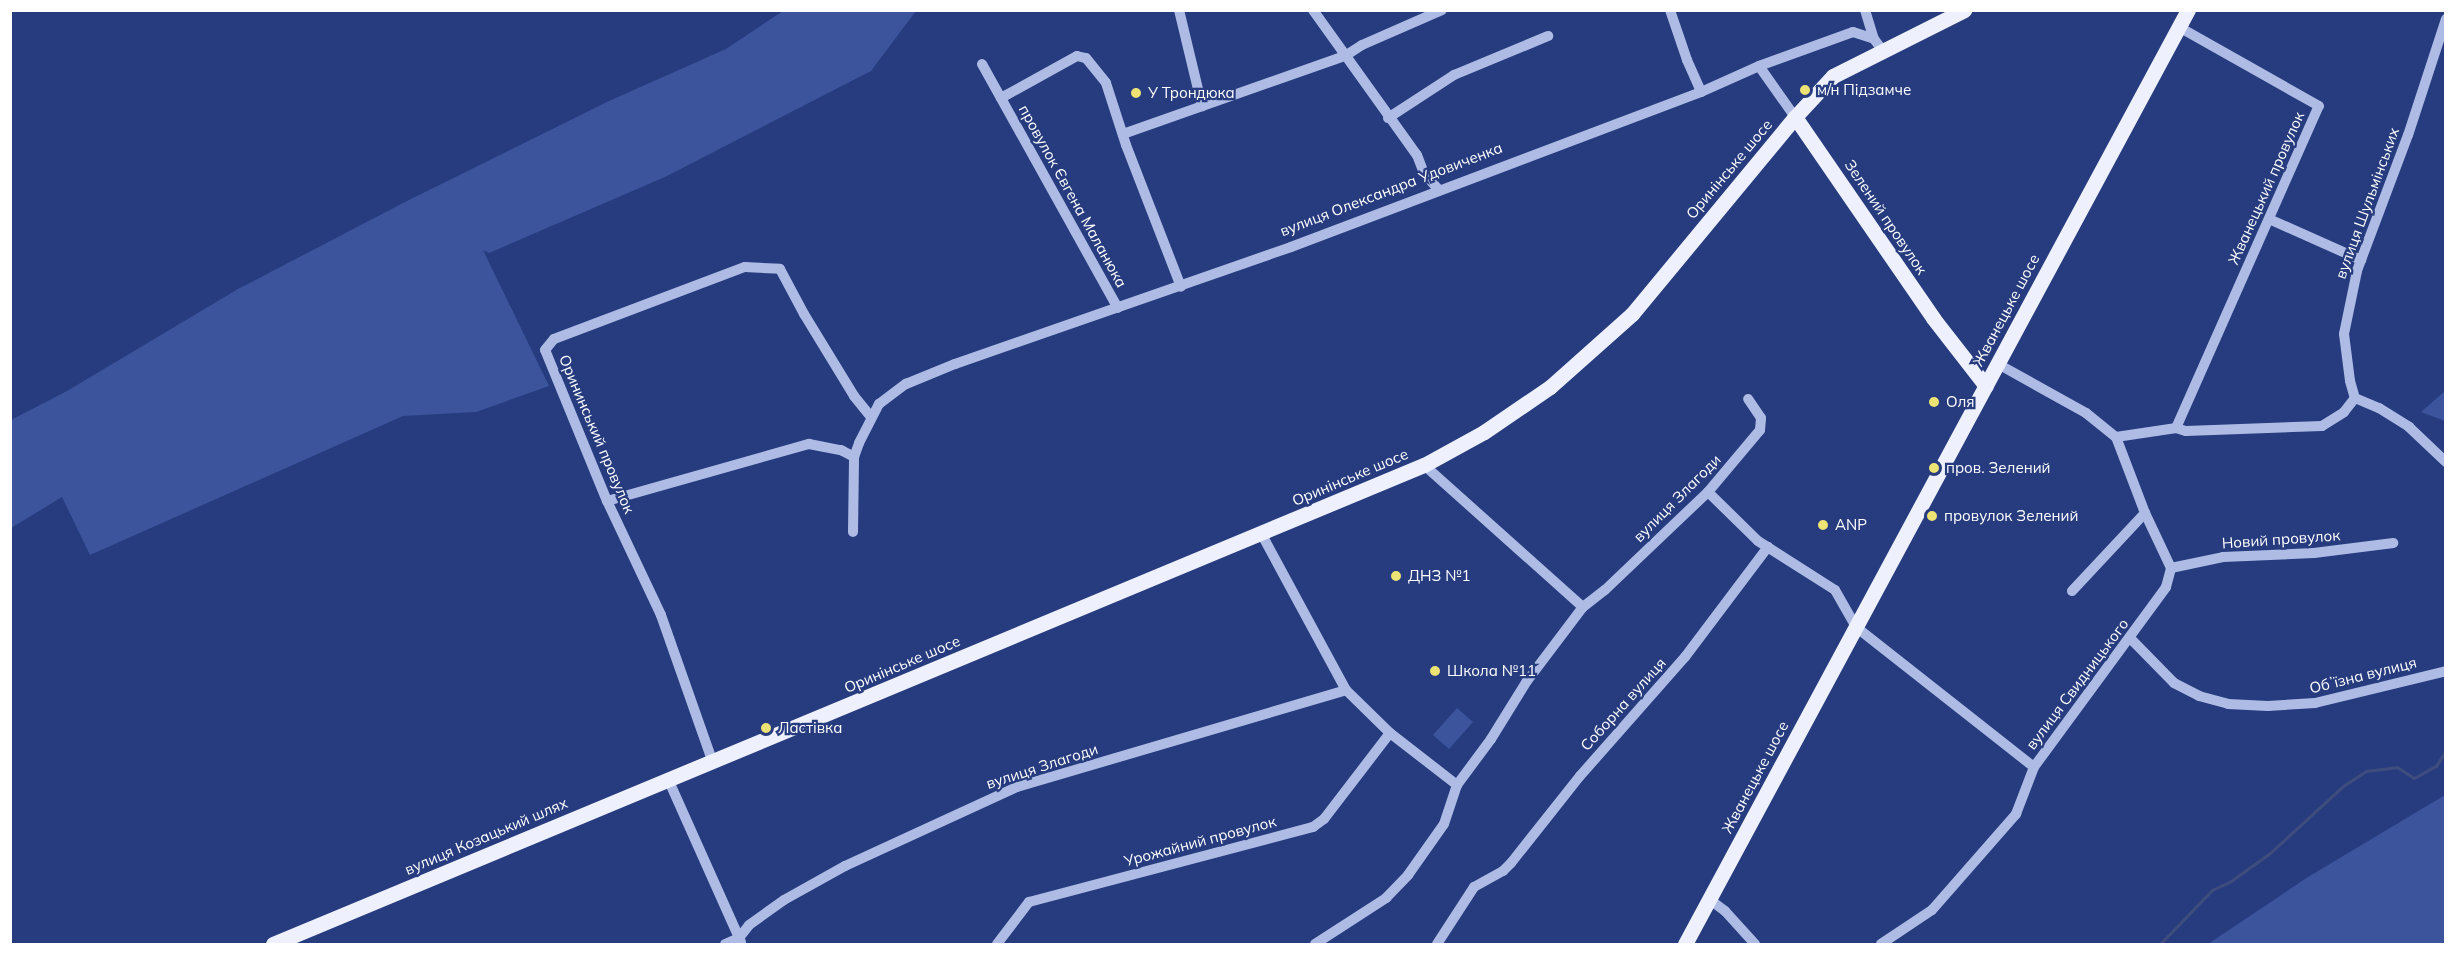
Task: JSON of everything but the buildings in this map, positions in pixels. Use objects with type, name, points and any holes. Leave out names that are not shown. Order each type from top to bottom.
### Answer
[{"type":"main road","points":[[1879,45],[1964,10]]},
{"type":"main road","name":"Жванецьке шосе","points":[[1685,945],[2188,10]]},
{"type":"main road","name":"Оринінське шосе","points":[[712,760],[843,708],[1424,465],[1484,432],[1550,387],[1632,314],[1795,117],[1833,76],[1879,45]]},
{"type":"main road","name":"Зелений провулок","points":[[1795,117],[1933,318],[1986,386]]},
{"type":"main road","name":"вулиця Козацький шлях","points":[[273,945],[712,760]]},
{"type":"street","points":[[1179,10],[1202,106]]},
{"type":"street","points":[[1312,10],[1417,155],[1424,173],[1439,190]]},
{"type":"street","points":[[1181,287],[1123,134],[1345,56],[1362,45],[1442,10]]},
{"type":"street","points":[[1670,10],[1701,92]]},
{"type":"street","points":[[1865,10],[1879,45]]},
{"type":"street","name":"вулиця Шульмінських","points":[[2355,398],[2350,381],[2344,334],[2349,300],[2361,260],[2408,135],[2445,19]]},
{"type":"street","name":"Жванецький провулок","points":[[2176,428],[2319,106],[2179,27]]},
{"type":"street","name":"вулиця Олександра Удовиченка","points":[[853,532],[854,457],[879,404],[906,384],[955,364],[1181,287],[1701,92],[1759,66],[1853,32],[1879,45]]},
{"type":"street","points":[[1388,118],[1454,75],[1548,36]]},
{"type":"street","name":"провулок Євгена Маланюка","points":[[1001,98],[1077,56],[1084,56],[1106,83],[1123,134]]},
{"type":"street","name":"провулок Євгена Маланюка","points":[[982,64],[1118,308]]},
{"type":"street","name":"Зелений провулок","points":[[1759,66],[1795,117]]},
{"type":"street","points":[[2269,219],[2361,260]]},
{"type":"street","name":"Орининський провулок","points":[[712,760],[662,615],[607,501],[545,350],[554,339],[746,267],[780,269],[848,385],[871,417]]},
{"type":"street","points":[[1998,364],[2086,413],[2116,437],[2145,513],[2171,568]]},
{"type":"street","points":[[2116,437],[2176,428],[2186,431],[2322,426],[2344,412],[2355,398],[2394,416],[2424,439],[2445,462]]},
{"type":"street","name":"вулиця Злагоди","points":[[1315,945],[1396,890],[1444,824],[1457,785],[1496,731],[1527,681],[1583,607],[1605,590],[1708,492],[1762,427],[1761,418],[1748,399]]},
{"type":"street","points":[[607,501],[809,444],[841,450],[854,457]]},
{"type":"street","points":[[1424,465],[1583,607]]},
{"type":"street","points":[[1708,492],[1749,533],[1835,590],[1856,627],[2034,767]]},
{"type":"street","points":[[2072,591],[2145,513]]},
{"type":"street","points":[[1261,533],[1346,690],[1390,734],[1457,785]]},
{"type":"street","name":"Новий провулок","points":[[2171,568],[2223,557],[2314,553],[2393,543]]},
{"type":"street","name":"Соборна вулиця","points":[[1437,945],[1474,887],[1511,863],[1580,776],[1685,657],[1768,547]]},
{"type":"street","name":"вулиця Свидницького","points":[[1881,945],[1932,910],[2016,814],[2034,767],[2166,587],[2171,568]]},
{"type":"street","name":"Обʼїзна вулиця","points":[[2130,638],[2174,683],[2199,696],[2228,704],[2268,706],[2315,703],[2445,671]]},
{"type":"street","name":"вулиця Злагоди","points":[[725,945],[741,941],[749,925],[784,900],[845,866],[1017,787],[1346,690]]},
{"type":"street","name":"Урожайний провулок","points":[[997,945],[1029,902],[1313,827],[1324,819],[1390,734]]},
{"type":"street","points":[[668,779],[741,941]]},
{"type":"street","points":[[1709,899],[1725,911],[1755,945]]},
{"type":"shaded area","points":[[783,11],[916,11],[871,71],[665,177],[489,253],[483,250],[549,386],[476,412],[403,416],[90,555],[62,497],[11,528],[11,420],[67,391],[238,289],[407,201],[609,101],[726,49]]},
{"type":"shaded area","points":[[2445,391],[2445,421],[2421,412]]},
{"type":"shaded area","points":[[1457,708],[1473,722],[1449,749],[1433,735]]},
{"type":"shaded area","points":[[2445,795],[2445,944],[2208,944],[2308,877]]},
{"type":"waterway","points":[[2160,944],[2212,890],[2231,881],[2270,853],[2343,786],[2366,771],[2397,767],[2414,778],[2436,766],[2446,750]]},
{"type":"place","name":"м/н Підзамче","points":[[1805,90]]},
{"type":"place","name":"У Трондюка","points":[[1136,93]]},
{"type":"place","name":"Оля","points":[[1934,402]]},
{"type":"place","name":"пров. Зелений","points":[[1934,468]]},
{"type":"place","name":"провулок Зелений","points":[[1932,516]]},
{"type":"place","name":"ANP","points":[[1823,525]]},
{"type":"place","name":"ДНЗ №1","points":[[1396,576]]},
{"type":"place","name":"Школа №11","points":[[1435,671]]},
{"type":"place","name":"Ластівка","points":[[766,728]]}]
